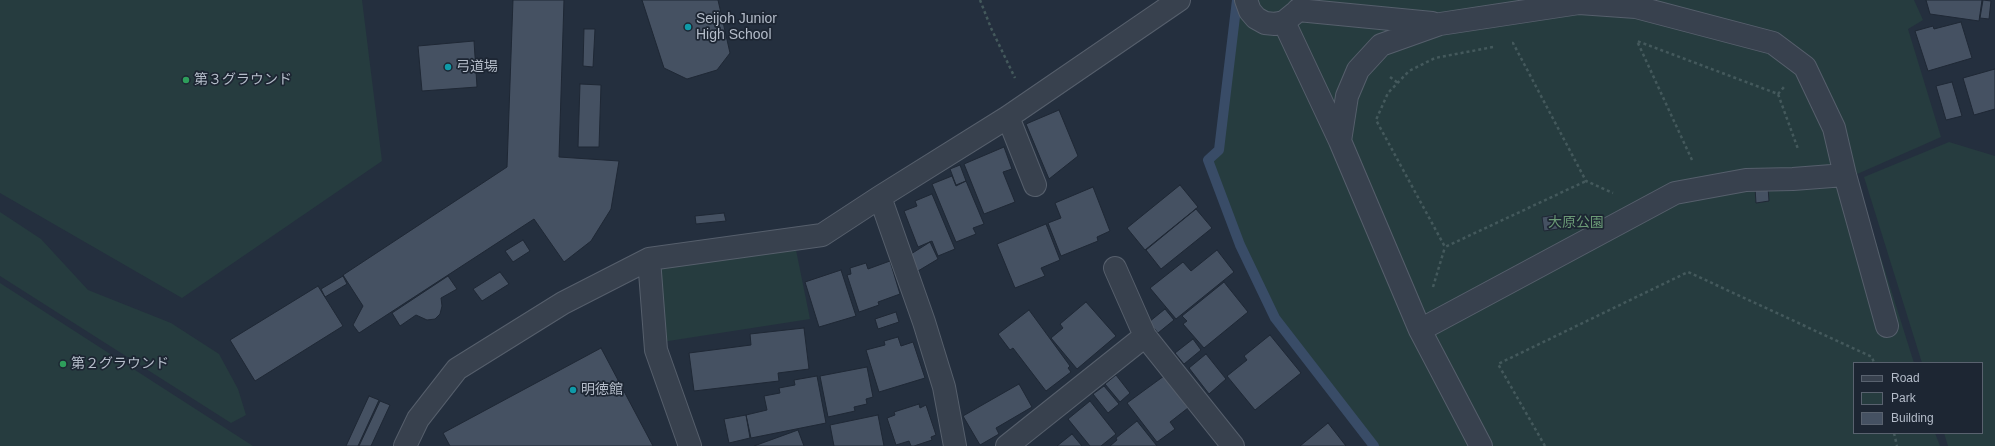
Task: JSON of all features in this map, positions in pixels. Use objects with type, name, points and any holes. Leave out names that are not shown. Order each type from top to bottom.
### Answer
[{"type":"street","points":[[405,446],[418,420],[457,369],[563,303],[649,259],[822,235],[1008,117],[1179,0]]},
{"type":"street","points":[[1246,0],[1250,11],[1256,18],[1275,24],[1294,11],[1440,24]]},
{"type":"street","points":[[1340,141],[1347,96],[1358,70],[1381,45],[1440,24],[1580,3],[1636,3],[1773,43],[1804,67],[1834,128],[1845,175],[1887,326]]},
{"type":"street","points":[[1294,11],[1340,141],[1420,330],[1481,446]]},
{"type":"street","points":[[1008,117],[1035,185]]},
{"type":"street","points":[[1420,330],[1675,193],[1746,180],[1793,179],[1845,175]]},
{"type":"street","points":[[880,197],[924,322],[944,387],[955,446]]},
{"type":"street","points":[[649,259],[656,350],[690,446]]},
{"type":"street","points":[[1115,268],[1145,336],[1233,446]]},
{"type":"street","points":[[1008,446],[1145,336]]},
{"type":"path","points":[[980,0],[991,28],[1028,103]]},
{"type":"path","points":[[1694,163],[1636,41],[1778,94],[1798,149],[1791,150]]},
{"type":"path","points":[[1497,46],[1435,58],[1409,71],[1388,93],[1376,120],[1445,247],[1586,181],[1513,43],[1505,45]]},
{"type":"path","points":[[1545,446],[1498,364],[1688,272],[1872,357],[1874,362]]},
{"type":"path","points":[[1894,434],[1898,446]]},
{"type":"green space","name":"第３グラウンド","points":[[0,0],[362,0],[382,161],[182,298],[0,193]]},
{"type":"green space","name":"大原公園","points":[[1241,0],[1914,0],[1923,20],[1908,29],[1941,137],[1855,175],[1914,362],[1853,362],[1853,434],[1935,434],[1940,446],[1377,446],[1277,317],[1242,245],[1211,160],[1222,150]]},
{"type":"green space","points":[[1949,142],[1995,156],[1995,446],[1948,446],[1944,434],[1983,434],[1983,362],[1922,362],[1864,177]]},
{"type":"green space","points":[[0,212],[41,239],[88,290],[171,323],[219,354],[238,389],[246,415],[231,423],[0,276]]},
{"type":"green space","points":[[796,250],[810,319],[662,342],[656,273],[663,265]]},
{"type":"green space","name":"第２グラウンド","points":[[0,283],[253,446],[0,446]]},
{"type":"building","points":[[513,0],[564,0],[559,157],[619,161],[611,209],[591,241],[564,262],[534,219],[359,333],[353,325],[363,306],[343,275],[507,167]]},
{"type":"building","name":"Seijoh Junior High School","points":[[642,0],[718,0],[730,53],[717,70],[687,79],[664,68]]},
{"type":"building","points":[[1926,0],[1982,0],[1979,21],[1930,14]]},
{"type":"building","points":[[1983,0],[1991,1],[1989,19],[1980,18]]},
{"type":"building","points":[[1961,22],[1972,58],[1928,71],[1915,31],[1933,26],[1934,29]]},
{"type":"building","points":[[584,29],[595,29],[593,67],[583,66]]},
{"type":"building","name":"弓道場","points":[[474,41],[477,87],[422,91],[418,46]]},
{"type":"building","points":[[1995,69],[1995,109],[1974,115],[1963,78]]},
{"type":"building","points":[[1952,82],[1962,116],[1946,120],[1936,86]]},
{"type":"building","points":[[580,84],[601,85],[599,147],[578,147]]},
{"type":"building","points":[[1059,110],[1078,156],[1049,179],[1026,124]]},
{"type":"building","points":[[1004,147],[1012,169],[1003,172],[1015,202],[984,214],[964,164]]},
{"type":"building","points":[[960,165],[966,181],[956,185],[950,169]]},
{"type":"building","points":[[952,176],[956,186],[966,181],[984,224],[973,228],[976,234],[956,242],[932,184]]},
{"type":"building","points":[[1180,185],[1198,207],[1145,250],[1127,228]]},
{"type":"building","points":[[1093,187],[1110,231],[1097,237],[1098,241],[1061,256],[1048,223],[1061,218],[1055,203]]},
{"type":"building","points":[[1768,187],[1769,201],[1756,203],[1755,188]]},
{"type":"building","points":[[932,194],[955,249],[938,256],[932,241],[918,247],[904,211],[917,206],[915,201]]},
{"type":"building","points":[[1196,209],[1212,228],[1161,269],[1146,250]]},
{"type":"building","points":[[724,213],[726,221],[696,224],[695,216]]},
{"type":"building","points":[[1556,215],[1558,229],[1544,231],[1542,217]]},
{"type":"building","points":[[1046,224],[1060,260],[1041,268],[1045,276],[1015,288],[997,244]]},
{"type":"building","points":[[523,240],[530,251],[513,262],[505,251]]},
{"type":"building","points":[[930,242],[938,259],[918,271],[911,254]]},
{"type":"building","points":[[1217,250],[1234,272],[1176,319],[1150,288],[1183,262],[1191,271]]},
{"type":"building","points":[[890,261],[900,294],[878,302],[879,305],[859,312],[847,275],[851,274],[850,268],[866,263],[868,269]]},
{"type":"building","points":[[841,270],[856,316],[819,327],[805,282]]},
{"type":"building","points":[[500,272],[509,284],[482,301],[473,289]]},
{"type":"building","points":[[343,276],[347,284],[325,297],[321,289]]},
{"type":"building","points":[[448,276],[457,289],[441,298],[442,306],[440,314],[435,319],[427,320],[416,315],[400,326],[392,313]]},
{"type":"building","points":[[1224,282],[1248,312],[1204,348],[1183,324],[1187,321],[1182,316]]},
{"type":"building","points":[[318,286],[343,326],[255,381],[230,340]]},
{"type":"building","points":[[1086,302],[1116,336],[1077,369],[1051,338],[1063,328],[1060,324]]},
{"type":"building","points":[[1165,309],[1174,320],[1158,333],[1149,322]]},
{"type":"building","points":[[1029,310],[1070,366],[1068,368],[1071,372],[1046,391],[1013,348],[1010,350],[998,334]]},
{"type":"building","points":[[896,312],[899,322],[878,329],[875,319]]},
{"type":"building","points":[[804,328],[809,369],[778,373],[779,381],[694,391],[689,353],[751,345],[750,334]]},
{"type":"building","points":[[1270,335],[1301,373],[1255,410],[1227,376],[1247,360],[1244,356]]},
{"type":"building","points":[[898,337],[901,346],[913,342],[925,378],[879,392],[866,350],[885,345],[884,341]]},
{"type":"building","points":[[1193,339],[1201,350],[1184,364],[1175,353]]},
{"type":"building","name":"明徳館","points":[[601,348],[653,446],[450,446],[443,433]]},
{"type":"building","points":[[1206,354],[1226,379],[1209,394],[1189,368]]},
{"type":"building","points":[[867,367],[873,397],[866,399],[867,404],[854,407],[855,411],[828,417],[820,376]]},
{"type":"building","points":[[1116,375],[1130,393],[1120,402],[1105,384]]},
{"type":"building","points":[[817,376],[826,423],[751,438],[746,415],[767,410],[764,396],[780,393],[779,388],[795,385],[794,380]]},
{"type":"building","points":[[1164,376],[1188,408],[1170,422],[1175,429],[1157,442],[1127,403]]},
{"type":"building","points":[[1019,384],[1032,407],[996,428],[999,434],[980,445],[963,416]]},
{"type":"building","points":[[1104,386],[1119,404],[1108,413],[1093,394]]},
{"type":"building","points":[[369,396],[379,400],[358,446],[346,446]]},
{"type":"building","points":[[380,401],[390,405],[371,446],[359,446]]},
{"type":"building","points":[[1090,401],[1116,434],[1101,446],[1090,446],[1068,419]]},
{"type":"building","points":[[919,404],[920,408],[926,405],[936,435],[931,437],[932,440],[914,446],[911,446],[909,441],[896,445],[887,418],[895,415],[894,412]]},
{"type":"building","points":[[746,415],[750,438],[729,443],[724,419]]},
{"type":"building","points":[[878,415],[884,446],[834,446],[830,425]]},
{"type":"building","points":[[1137,421],[1157,446],[1110,446],[1117,440],[1116,438]]},
{"type":"building","points":[[1328,423],[1346,446],[1300,446]]},
{"type":"building","points":[[798,430],[804,446],[754,446]]},
{"type":"building","points":[[1072,434],[1082,446],[1057,446]]},
{"type":"waterway","points":[[1237,0],[1219,150],[1208,160],[1240,245],[1275,318],[1374,446]]},
{"type":"place","name":"Seijoh Junior High School","points":[[688,27]]},
{"type":"place","name":"弓道場","points":[[448,67]]},
{"type":"place","name":"第３グラウンド","points":[[186,80]]},
{"type":"place","name":"第２グラウンド","points":[[63,364]]},
{"type":"place","name":"明徳館","points":[[573,390]]}]
